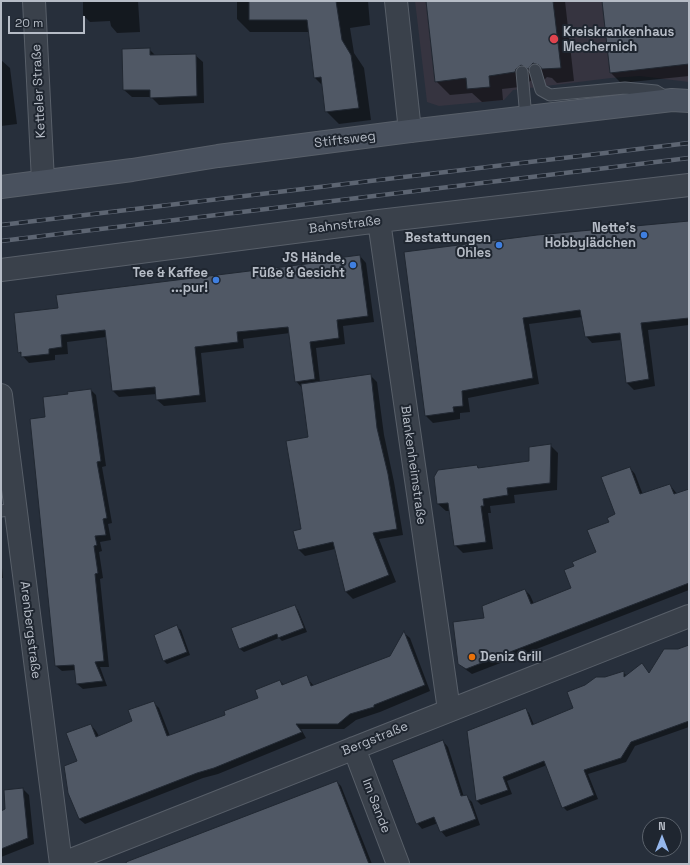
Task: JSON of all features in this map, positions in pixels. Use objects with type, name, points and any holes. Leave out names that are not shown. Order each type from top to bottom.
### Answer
[{"type":"street","name":"Ketteler Straße","points":[[34,1],[43,181]]},
{"type":"street","points":[[396,1],[410,132]]},
{"type":"street","name":"Stiftsweg","points":[[1,186],[410,132],[680,101]]},
{"type":"street","name":"Bahnstraße","points":[[1,270],[379,221],[689,185]]},
{"type":"street","name":"Blankenheimstraße","points":[[379,221],[449,710]]},
{"type":"street","name":"Arenbergstraße","points":[[1,395],[8,510],[61,864]]},
{"type":"street","name":"Bergstraße","points":[[61,864],[689,616]]},
{"type":"street","name":"Im Sande","points":[[354,748],[398,864]]},
{"type":"lane","points":[[535,70],[541,90],[550,95],[625,88],[656,91],[680,101]]},
{"type":"lane","points":[[522,72],[526,118]]},
{"type":"shaded area","name":"Kreiskrankenhaus Mechernich","points":[[415,1],[689,1],[689,82],[640,76],[611,78],[513,90],[504,100],[439,106],[427,102]]},
{"type":"building","points":[[249,1],[336,1],[342,40],[351,55],[359,108],[325,112],[321,77],[314,78],[307,20],[249,20]]},
{"type":"building","points":[[426,1],[553,1],[561,68],[542,69],[539,65],[533,63],[528,69],[521,65],[515,72],[489,76],[490,87],[467,89],[466,78],[435,82]]},
{"type":"building","points":[[602,1],[689,1],[689,64],[610,73]]},
{"type":"building","points":[[150,48],[150,55],[196,54],[197,96],[150,98],[150,90],[123,90],[122,49]]},
{"type":"building","points":[[689,221],[689,318],[641,323],[649,379],[626,383],[620,333],[585,337],[580,310],[523,318],[533,378],[462,391],[463,406],[453,407],[454,412],[425,416],[404,252],[537,235]]},
{"type":"building","points":[[360,255],[368,316],[337,320],[339,338],[310,342],[315,379],[295,382],[288,327],[237,332],[238,342],[195,347],[200,395],[156,400],[155,387],[112,391],[105,330],[61,335],[62,347],[49,349],[49,354],[21,357],[21,352],[18,353],[14,313],[58,308],[56,295],[330,261],[330,259]]},
{"type":"building","points":[[371,374],[377,428],[388,474],[397,529],[373,533],[389,575],[345,592],[333,542],[298,550],[293,531],[301,529],[286,441],[308,437],[301,384]]},
{"type":"building","points":[[91,389],[101,461],[97,462],[107,518],[103,519],[106,535],[95,536],[97,545],[94,546],[98,573],[95,574],[104,661],[95,662],[103,681],[76,684],[74,665],[55,666],[30,419],[45,417],[43,397]]},
{"type":"building","points":[[551,444],[550,483],[507,488],[508,495],[483,499],[484,506],[481,506],[486,542],[454,546],[448,503],[437,504],[434,477],[438,470],[477,465],[478,468],[529,461],[529,447]]},
{"type":"building","points":[[630,467],[640,494],[670,484],[674,494],[689,489],[689,583],[466,669],[458,664],[453,622],[484,618],[482,606],[525,589],[531,604],[571,588],[564,570],[574,566],[572,562],[596,552],[587,530],[609,522],[607,518],[615,514],[601,477]]},
{"type":"building","points":[[295,605],[304,628],[278,638],[277,634],[239,649],[231,628]]},
{"type":"building","points":[[177,625],[187,652],[163,661],[154,635]]},
{"type":"building","points":[[404,631],[425,685],[374,705],[374,707],[350,714],[338,724],[296,724],[302,732],[214,768],[197,773],[79,819],[68,793],[64,766],[77,761],[66,733],[91,724],[96,737],[132,721],[128,710],[154,701],[167,736],[225,715],[224,711],[258,698],[255,690],[280,680],[282,685],[307,675],[311,686],[390,656]]},
{"type":"building","points":[[689,645],[689,721],[631,742],[621,758],[584,770],[594,795],[562,808],[544,761],[503,777],[508,790],[476,801],[467,731],[526,708],[532,725],[573,708],[567,692],[585,685],[596,677],[605,677],[624,671],[624,677],[642,663],[649,673],[664,649],[678,649]]},
{"type":"building","points":[[443,740],[461,796],[467,795],[476,819],[440,832],[434,817],[416,824],[392,760]]},
{"type":"building","points":[[337,781],[369,864],[127,864],[126,862]]},
{"type":"building","points":[[23,788],[28,838],[1,849],[1,811],[5,809],[4,790]]},
{"type":"railway","points":[[1,225],[689,143]]},
{"type":"railway","points":[[1,241],[689,158]]},
{"type":"place","name":"Kreiskrankenhaus Mechernich","points":[[554,39]]},
{"type":"place","name":"Nette's Hobbylädchen","points":[[644,235]]},
{"type":"place","name":"Bestattungen Ohles","points":[[499,245]]},
{"type":"place","name":"JS Hände, Füße & Gesicht","points":[[353,265]]},
{"type":"place","name":"Tee & Kaffee ...pur!","points":[[216,280]]},
{"type":"place","name":"Deniz Grill","points":[[472,657]]}]
